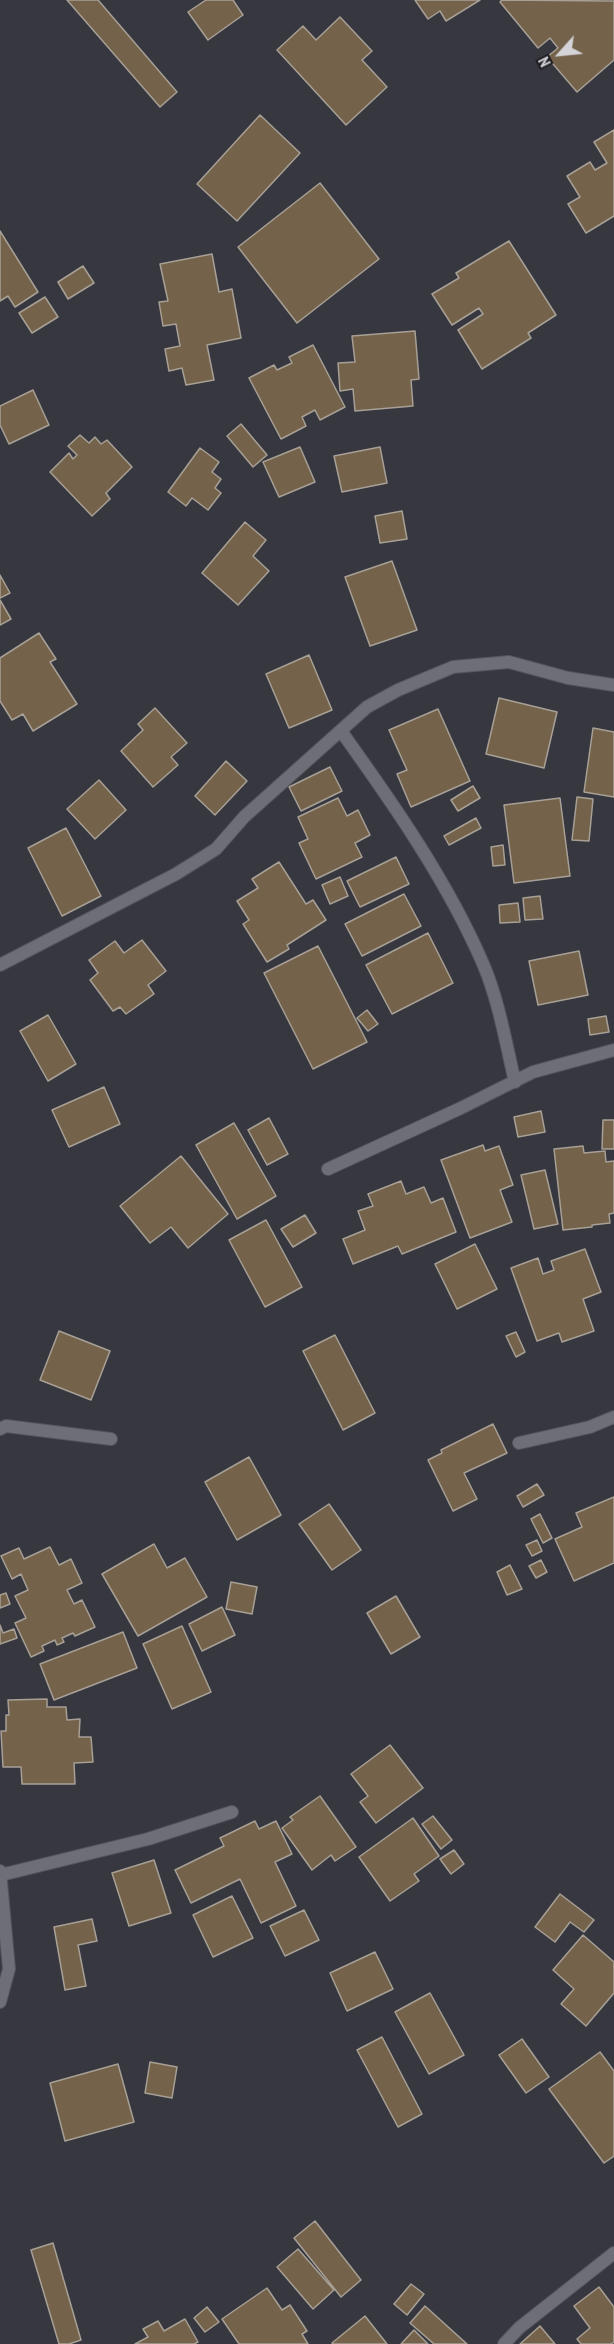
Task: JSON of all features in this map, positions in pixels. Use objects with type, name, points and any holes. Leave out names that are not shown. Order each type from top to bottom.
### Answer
[{"type":"street","points":[[0,964],[176,874],[216,849],[244,817],[367,707],[398,690],[453,667],[509,663],[568,678],[614,685]]},
{"type":"street","points":[[341,731],[406,823],[450,900],[484,968],[500,1021],[514,1082]]},
{"type":"street","points":[[328,1169],[533,1072],[614,1050]]},
{"type":"street","points":[[519,1443],[590,1427],[614,1417]]},
{"type":"street","points":[[0,1429],[6,1426],[111,1440]]},
{"type":"street","points":[[0,2002],[9,1969],[1,1873],[148,1839],[232,1812]]},
{"type":"street","points":[[504,2344],[519,2328],[614,2253]]},
{"type":"building","points":[[67,0],[98,0],[177,92],[160,107]]},
{"type":"building","points":[[206,0],[233,0],[243,15],[208,40],[188,12]]},
{"type":"building","points":[[415,0],[480,0],[446,21],[440,11],[428,19]]},
{"type":"building","points":[[502,0],[614,1],[614,60],[577,92],[547,57],[558,48],[550,38],[538,48],[500,2]]},
{"type":"building","points":[[340,17],[372,51],[362,60],[387,87],[346,125],[277,50],[303,26],[316,40]]},
{"type":"building","points":[[260,115],[300,153],[237,221],[197,184]]},
{"type":"building","points":[[614,130],[614,216],[586,233],[568,204],[580,197],[567,176],[590,162],[595,170],[607,163],[594,142]]},
{"type":"building","points":[[320,183],[379,259],[297,323],[238,247]]},
{"type":"building","points":[[0,231],[38,292],[15,307],[8,296],[0,301]]},
{"type":"building","points":[[509,241],[556,315],[528,333],[531,338],[482,369],[458,330],[483,314],[479,308],[452,325],[432,294],[459,278],[456,273]]},
{"type":"building","points":[[212,254],[219,292],[232,289],[241,338],[207,345],[214,380],[186,385],[182,368],[169,371],[165,349],[180,346],[176,324],[163,326],[159,302],[168,301],[160,264]]},
{"type":"building","points":[[83,266],[94,283],[68,299],[58,282]]},
{"type":"building","points":[[45,297],[58,317],[32,333],[19,313]]},
{"type":"building","points":[[415,331],[419,379],[411,380],[413,406],[355,411],[353,389],[340,391],[338,363],[355,362],[352,336]]},
{"type":"building","points":[[313,345],[345,407],[320,420],[315,410],[302,417],[306,426],[281,439],[249,378],[274,365],[277,370],[292,363],[289,357]]},
{"type":"building","points":[[33,390],[49,425],[9,444],[0,425],[0,406]]},
{"type":"building","points":[[241,424],[267,455],[253,467],[227,436]]},
{"type":"building","points":[[80,435],[89,443],[95,437],[101,444],[107,440],[132,467],[106,493],[110,499],[92,516],[50,472],[69,453],[73,459],[77,455],[68,446]]},
{"type":"building","points":[[300,447],[315,482],[279,497],[263,462]]},
{"type":"building","points":[[380,447],[387,483],[342,492],[334,456]]},
{"type":"building","points":[[200,448],[219,462],[212,472],[221,479],[215,488],[221,493],[208,510],[192,498],[186,506],[168,492]]},
{"type":"building","points":[[402,511],[407,539],[380,543],[375,516]]},
{"type":"building","points":[[245,522],[266,540],[253,556],[269,571],[238,605],[202,573]]},
{"type":"building","points":[[392,561],[417,630],[370,646],[345,577]]},
{"type":"building","points":[[0,575],[10,593],[0,598]]},
{"type":"building","points":[[0,600],[11,619],[0,625]]},
{"type":"building","points":[[39,633],[56,659],[50,662],[77,704],[33,731],[23,714],[12,720],[0,701],[0,658]]},
{"type":"building","points":[[309,655],[332,710],[289,728],[266,674]]},
{"type":"building","points":[[499,698],[557,712],[544,768],[486,754]]},
{"type":"building","points":[[155,708],[187,743],[171,757],[178,765],[153,787],[121,751],[143,730],[138,724]]},
{"type":"building","points":[[438,709],[470,781],[411,807],[397,774],[407,770],[389,730]]},
{"type":"building","points":[[593,728],[614,732],[614,797],[584,792]]},
{"type":"building","points":[[226,761],[247,781],[215,815],[195,796]]},
{"type":"building","points":[[330,767],[342,791],[301,811],[289,787]]},
{"type":"building","points":[[99,780],[126,810],[95,839],[67,809]]},
{"type":"building","points":[[473,786],[480,798],[458,811],[451,800]]},
{"type":"building","points":[[577,797],[593,799],[589,841],[572,840]]},
{"type":"building","points":[[338,798],[347,816],[358,810],[370,835],[355,843],[362,857],[316,879],[299,843],[308,839],[298,817]]},
{"type":"building","points":[[560,798],[570,876],[514,883],[504,805]]},
{"type":"building","points":[[476,818],[481,828],[449,845],[444,836]]},
{"type":"building","points":[[66,828],[101,896],[62,916],[28,848]]},
{"type":"building","points":[[503,845],[505,865],[493,866],[491,847]]},
{"type":"building","points":[[396,857],[409,884],[360,907],[347,881]]},
{"type":"building","points":[[279,862],[306,904],[313,900],[326,920],[287,945],[289,949],[267,962],[243,924],[249,920],[237,901],[258,888],[252,879]]},
{"type":"building","points":[[340,877],[348,896],[330,904],[322,885]]},
{"type":"building","points":[[404,894],[421,926],[362,956],[345,924]]},
{"type":"building","points":[[540,896],[543,919],[525,920],[523,898]]},
{"type":"building","points":[[518,903],[520,922],[500,923],[499,905]]},
{"type":"building","points":[[428,933],[453,983],[392,1014],[366,965]]},
{"type":"building","points":[[142,940],[166,971],[148,985],[154,994],[126,1014],[120,1007],[113,1011],[90,980],[98,973],[89,960],[115,941],[124,953]]},
{"type":"building","points":[[318,946],[367,1042],[313,1069],[264,973]]},
{"type":"building","points":[[579,951],[588,995],[538,1005],[529,961]]},
{"type":"building","points":[[367,1010],[378,1024],[368,1031],[357,1018]]},
{"type":"building","points":[[48,1015],[76,1064],[48,1081],[20,1031]]},
{"type":"building","points":[[606,1016],[609,1032],[590,1035],[588,1019]]},
{"type":"building","points":[[104,1087],[120,1124],[69,1147],[52,1110]]},
{"type":"building","points":[[541,1111],[545,1132],[518,1137],[514,1117]]},
{"type":"building","points":[[269,1118],[288,1154],[267,1165],[248,1130]]},
{"type":"building","points":[[603,1120],[614,1120],[614,1149],[602,1149]]},
{"type":"building","points":[[234,1123],[276,1196],[237,1219],[196,1145]]},
{"type":"building","points":[[483,1145],[485,1151],[499,1146],[513,1185],[500,1190],[512,1222],[470,1238],[441,1160]]},
{"type":"building","points":[[583,1146],[584,1153],[605,1151],[606,1162],[614,1161],[614,1213],[609,1214],[610,1223],[563,1230],[554,1149]]},
{"type":"building","points":[[181,1156],[228,1214],[188,1248],[171,1227],[150,1243],[120,1206]]},
{"type":"building","points":[[545,1170],[558,1224],[534,1229],[521,1175]]},
{"type":"building","points":[[401,1181],[406,1194],[424,1187],[431,1203],[443,1198],[456,1232],[402,1254],[398,1246],[353,1264],[343,1239],[365,1230],[358,1211],[373,1206],[368,1194]]},
{"type":"building","points":[[305,1215],[316,1233],[293,1247],[281,1229]]},
{"type":"building","points":[[266,1220],[302,1287],[265,1307],[229,1240]]},
{"type":"building","points":[[475,1244],[497,1289],[457,1309],[435,1264]]},
{"type":"building","points":[[585,1249],[601,1292],[583,1299],[594,1331],[562,1342],[559,1333],[537,1341],[511,1268],[538,1258],[543,1274],[554,1270],[551,1261]]},
{"type":"building","points":[[59,1331],[110,1351],[91,1400],[40,1380]]},
{"type":"building","points":[[516,1332],[525,1352],[516,1357],[506,1336]]},
{"type":"building","points":[[335,1335],[375,1413],[343,1430],[303,1351]]},
{"type":"building","points":[[493,1424],[507,1453],[464,1473],[477,1499],[453,1511],[428,1460],[442,1453],[441,1450]]},
{"type":"building","points":[[249,1457],[281,1515],[237,1540],[205,1482]]},
{"type":"building","points":[[537,1484],[544,1495],[523,1507],[517,1496]]},
{"type":"building","points":[[614,1497],[614,1563],[574,1581],[555,1539],[582,1527],[576,1513]]},
{"type":"building","points":[[329,1504],[361,1550],[332,1570],[299,1524]]},
{"type":"building","points":[[540,1514],[552,1538],[543,1543],[531,1519]]},
{"type":"building","points":[[537,1540],[542,1551],[532,1556],[526,1545]]},
{"type":"building","points":[[154,1544],[167,1568],[185,1558],[207,1597],[138,1636],[102,1574]]},
{"type":"building","points":[[50,1547],[59,1565],[71,1559],[82,1583],[67,1590],[74,1604],[82,1600],[95,1627],[75,1636],[73,1633],[62,1638],[64,1642],[57,1645],[55,1640],[42,1646],[44,1651],[31,1657],[15,1623],[26,1618],[15,1596],[28,1590],[21,1574],[12,1579],[1,1556],[19,1548],[24,1559]]},
{"type":"building","points":[[541,1560],[547,1572],[536,1578],[529,1566]]},
{"type":"building","points":[[510,1565],[522,1589],[507,1595],[497,1572]]},
{"type":"building","points":[[231,1582],[257,1587],[252,1614],[226,1609]]},
{"type":"building","points":[[6,1593],[10,1604],[0,1608],[0,1595]]},
{"type":"building","points":[[396,1596],[420,1637],[391,1654],[367,1613]]},
{"type":"building","points":[[222,1607],[235,1635],[202,1651],[189,1624]]},
{"type":"building","points":[[0,1625],[3,1633],[14,1629],[17,1638],[0,1644]]},
{"type":"building","points":[[182,1626],[211,1692],[172,1709],[143,1644]]},
{"type":"building","points":[[123,1632],[137,1668],[54,1700],[40,1664]]},
{"type":"building","points":[[47,1699],[47,1707],[66,1707],[67,1720],[80,1719],[79,1737],[91,1737],[93,1762],[74,1763],[75,1784],[22,1784],[21,1767],[3,1767],[1,1731],[6,1731],[6,1715],[9,1715],[8,1700]]},
{"type":"building","points":[[390,1745],[423,1788],[376,1823],[360,1802],[368,1796],[351,1774]]},
{"type":"building","points":[[320,1796],[356,1847],[335,1861],[331,1855],[312,1870],[282,1828],[293,1820],[290,1817]]},
{"type":"building","points":[[433,1816],[452,1840],[441,1849],[422,1824]]},
{"type":"building","points":[[413,1818],[439,1856],[414,1874],[419,1881],[390,1901],[359,1857]]},
{"type":"building","points":[[255,1821],[259,1829],[276,1821],[292,1854],[275,1862],[296,1906],[261,1923],[240,1879],[191,1903],[175,1870],[224,1846],[220,1838]]},
{"type":"building","points":[[454,1850],[464,1864],[451,1874],[440,1859]]},
{"type":"building","points":[[154,1860],[171,1913],[129,1926],[112,1873]]},
{"type":"building","points":[[560,1894],[594,1920],[584,1932],[570,1922],[555,1942],[535,1927]]},
{"type":"building","points":[[232,1896],[253,1938],[213,1957],[193,1915]]},
{"type":"building","points":[[304,1910],[319,1940],[285,1956],[270,1926]]},
{"type":"building","points":[[92,1919],[97,1941],[78,1945],[86,1986],[65,1990],[54,1927]]},
{"type":"building","points":[[583,1935],[614,1962],[614,1993],[586,2026],[561,2004],[574,1989],[553,1970]]},
{"type":"building","points":[[375,1952],[393,1989],[347,2011],[330,1973]]},
{"type":"building","points":[[430,1993],[464,2055],[429,2074],[395,2012]]},
{"type":"building","points":[[382,2037],[422,2114],[398,2127],[357,2050]]},
{"type":"building","points":[[522,2039],[549,2077],[526,2093],[499,2055]]},
{"type":"building","points":[[600,2052],[614,2071],[614,2156],[604,2163],[549,2089]]},
{"type":"building","points":[[150,2062],[177,2067],[172,2098],[145,2093]]},
{"type":"building","points":[[118,2064],[134,2122],[65,2141],[50,2083]]},
{"type":"building","points":[[315,2221],[361,2280],[341,2297],[294,2238]]},
{"type":"building","points":[[53,2243],[81,2340],[69,2344],[59,2344],[31,2250]]},
{"type":"building","points":[[298,2249],[334,2290],[313,2309],[277,2267]]},
{"type":"building","points":[[411,2284],[424,2294],[407,2315],[394,2304]]},
{"type":"building","points":[[599,2287],[614,2307],[614,2342],[611,2344],[581,2344],[577,2339],[590,2328],[574,2306]]},
{"type":"building","points":[[267,2288],[282,2310],[290,2305],[307,2331],[302,2334],[308,2344],[239,2344],[222,2319]]},
{"type":"building","points":[[425,2306],[467,2344],[434,2344],[410,2323]]},
{"type":"building","points":[[207,2307],[219,2322],[205,2332],[194,2318]]},
{"type":"building","points":[[365,2316],[387,2344],[332,2343]]},
{"type":"building","points":[[185,2319],[198,2342],[194,2344],[135,2344],[148,2337],[143,2329],[158,2321],[164,2331]]},
{"type":"building","points":[[540,2326],[555,2344],[520,2344]]},
{"type":"building","points":[[414,2330],[428,2344],[401,2344]]}]
